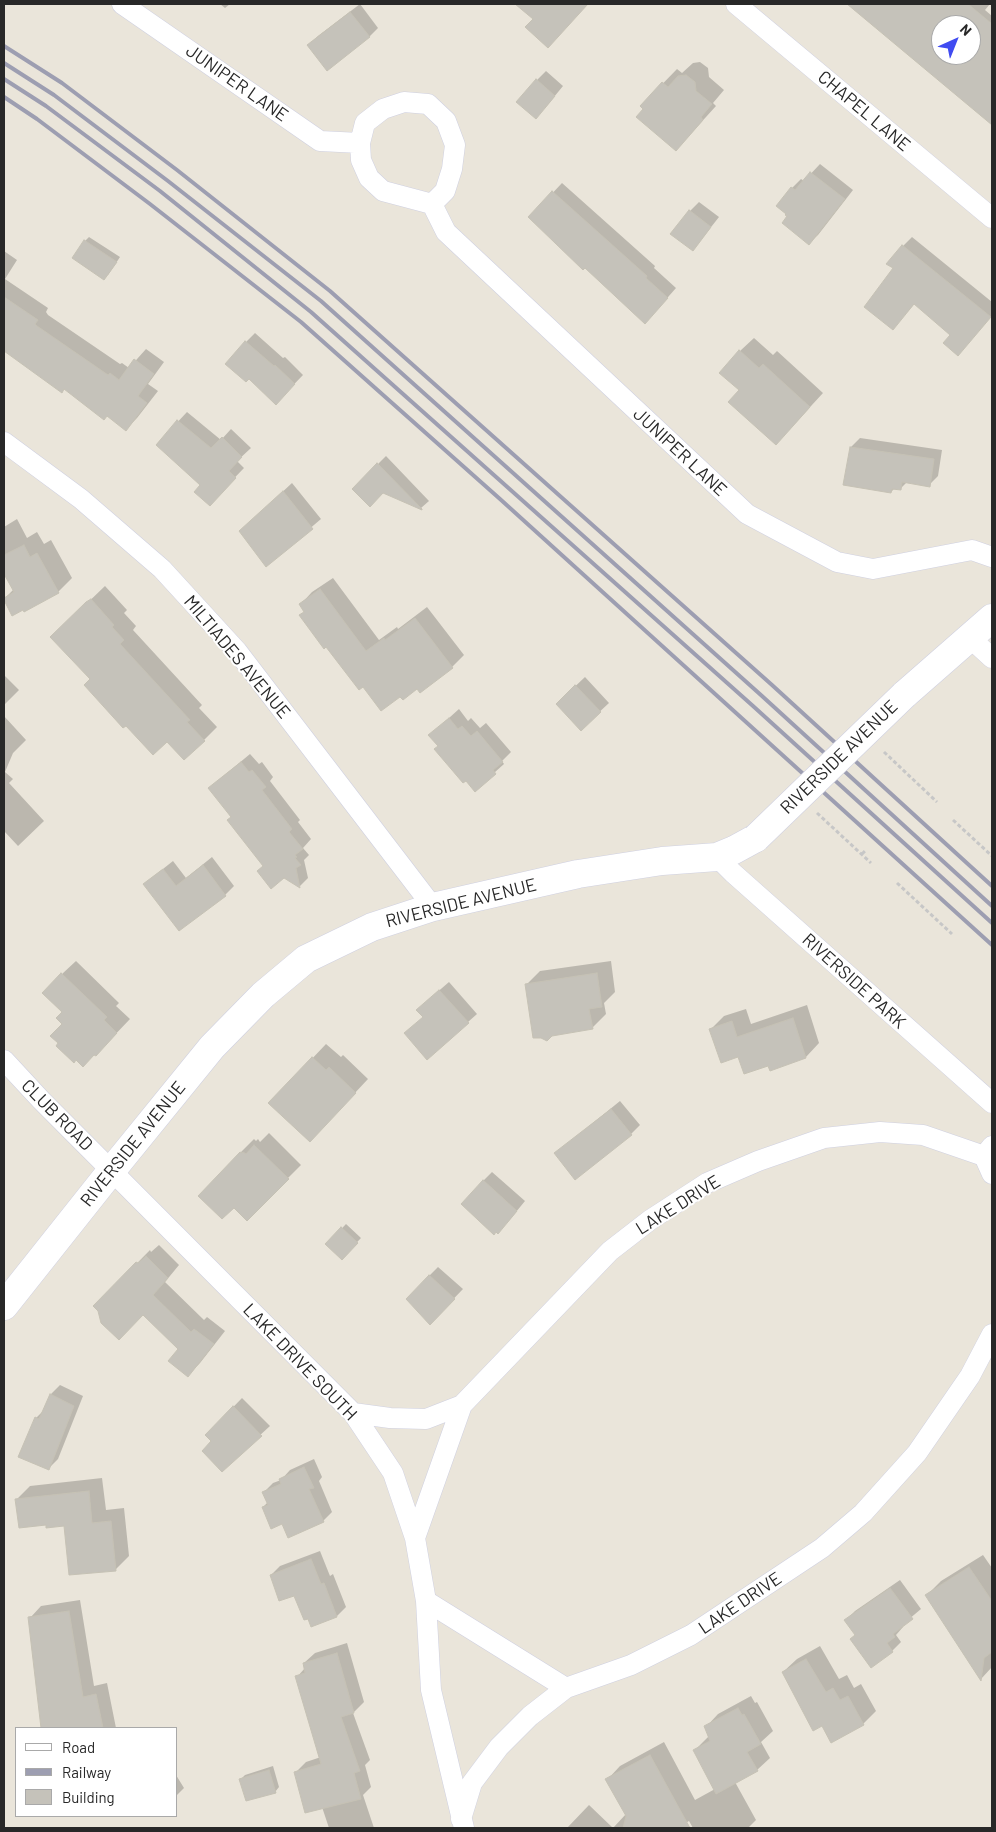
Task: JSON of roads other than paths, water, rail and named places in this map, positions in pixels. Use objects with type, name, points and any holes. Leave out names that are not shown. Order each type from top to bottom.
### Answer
[{"type":"street","name":"JUNIPER LANE","points":[[122,4],[320,141],[360,143]]},
{"type":"street","name":"CHAPEL LANE","points":[[736,4],[992,218]]},
{"type":"street","points":[[404,102],[428,104],[446,121],[455,145],[452,169],[445,191],[432,204],[383,192],[369,178],[361,160],[360,143],[365,123],[383,109],[404,102]]},
{"type":"street","name":"JUNIPER LANE","points":[[432,204],[446,232],[747,514],[837,562],[873,569],[972,550],[992,556]]},
{"type":"street","name":"MILTIADES AVENUE","points":[[4,442],[81,499],[162,569],[175,583],[237,651],[434,907]]},
{"type":"street","name":"RIVERSIDE AVENUE","points":[[4,1306],[212,1047],[263,995],[306,959],[372,927],[434,907],[578,874],[662,861],[718,857],[734,850],[756,838],[904,694],[992,618]]},
{"type":"street","points":[[969,637],[992,658]]},
{"type":"street","name":"RIVERSIDE PARK","points":[[718,857],[733,873],[992,1103]]},
{"type":"street","name":"CLUB ROAD","points":[[4,1060],[41,1100],[112,1170]]},
{"type":"street","name":"LAKE DRIVE","points":[[415,1538],[462,1406],[610,1251],[650,1220],[707,1183],[758,1161],[824,1138],[880,1132],[923,1135],[988,1151],[992,1174]]},
{"type":"street","name":"LAKE DRIVE SOUTH","points":[[112,1170],[353,1413],[393,1473],[415,1538],[426,1601],[431,1690],[463,1824]]},
{"type":"street","name":"LAKE DRIVE","points":[[463,1824],[472,1784],[500,1747],[530,1716],[566,1688],[631,1665],[691,1635],[822,1548],[862,1513],[918,1453],[970,1376],[992,1334]]},
{"type":"street","name":"LAKE DRIVE","points":[[353,1413],[390,1418],[426,1419],[462,1406]]},
{"type":"street","points":[[426,1601],[566,1688]]},
{"type":"railway","points":[[4,46],[62,83],[177,170],[330,291],[772,685],[992,886]]},
{"type":"railway","points":[[4,63],[54,95],[168,181],[321,301],[762,696],[992,906]]},
{"type":"railway","points":[[4,79],[46,106],[160,191],[311,312],[753,706],[992,923]]},
{"type":"railway","points":[[4,97],[37,119],[150,204],[301,322],[500,499],[992,945]]}]
